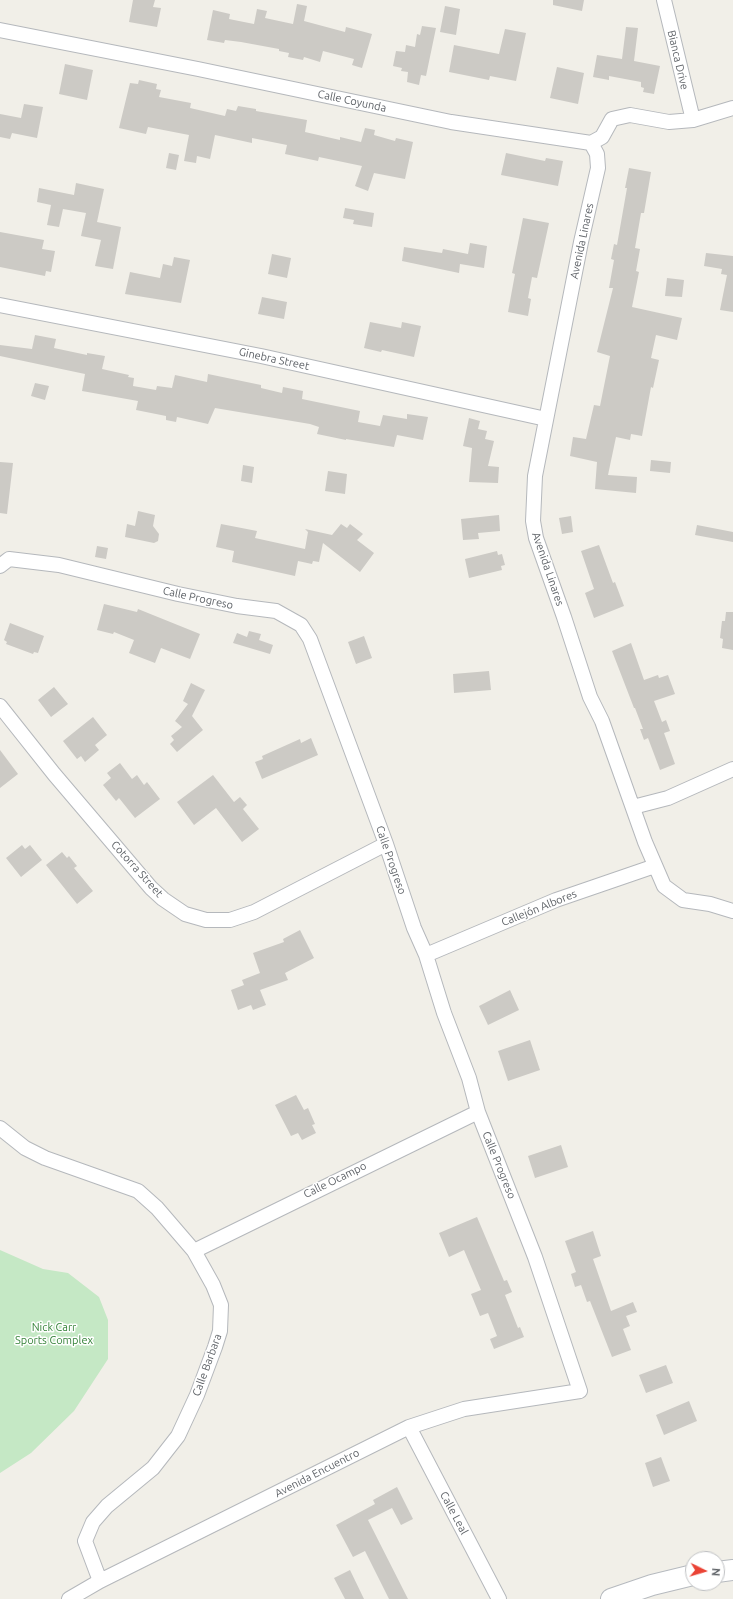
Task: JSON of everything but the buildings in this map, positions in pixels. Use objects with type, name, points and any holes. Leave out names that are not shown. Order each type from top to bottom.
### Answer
[{"type":"street","name":"Bianca Drive","points":[[664,0],[693,120]]},
{"type":"street","name":"Calle Coyunda","points":[[0,30],[198,69],[451,122],[591,143]]},
{"type":"street","points":[[591,143],[602,137],[612,118],[630,115],[669,122],[693,120],[733,108]]},
{"type":"street","name":"Avenida Linares","points":[[591,143],[597,154],[598,168],[581,242],[546,419],[533,495],[533,521],[536,538],[590,697],[602,721],[655,866],[664,886],[683,900],[710,904],[733,911]]},
{"type":"street","name":"Ginebra Street","points":[[0,306],[261,356],[546,419]]},
{"type":"street","name":"Calle Progreso","points":[[0,566],[9,559],[60,566],[178,594],[237,606],[276,611],[301,625],[310,639],[386,844],[414,928],[426,955],[444,1013],[469,1078],[478,1112],[534,1257],[580,1391]]},
{"type":"street","name":"Cotorra Street","points":[[0,706],[54,774],[151,888],[163,899],[185,914],[206,920],[230,920],[254,912],[386,844]]},
{"type":"street","points":[[633,807],[668,798],[733,769]]},
{"type":"street","name":"Callejón Albores","points":[[426,955],[556,900],[655,866]]},
{"type":"street","name":"Calle Ocampo","points":[[194,1251],[478,1112]]},
{"type":"street","name":"Calle Barbara","points":[[0,1128],[25,1148],[45,1158],[138,1191],[157,1208],[194,1251],[213,1284],[221,1306],[220,1331],[197,1395],[178,1436],[153,1468],[108,1506],[93,1522],[85,1541],[100,1581]]},
{"type":"street","name":"Avenida Encuentro","points":[[69,1599],[100,1581],[409,1427],[464,1409],[580,1391]]},
{"type":"street","name":"Calle Leal","points":[[409,1427],[499,1599]]},
{"type":"street","points":[[611,1599],[652,1585],[685,1577]]},
{"type":"green space","name":"Nick Carr Sports Complex","points":[[0,1250],[43,1269],[68,1273],[99,1297],[108,1320],[108,1359],[74,1411],[31,1453],[0,1473]]}]
